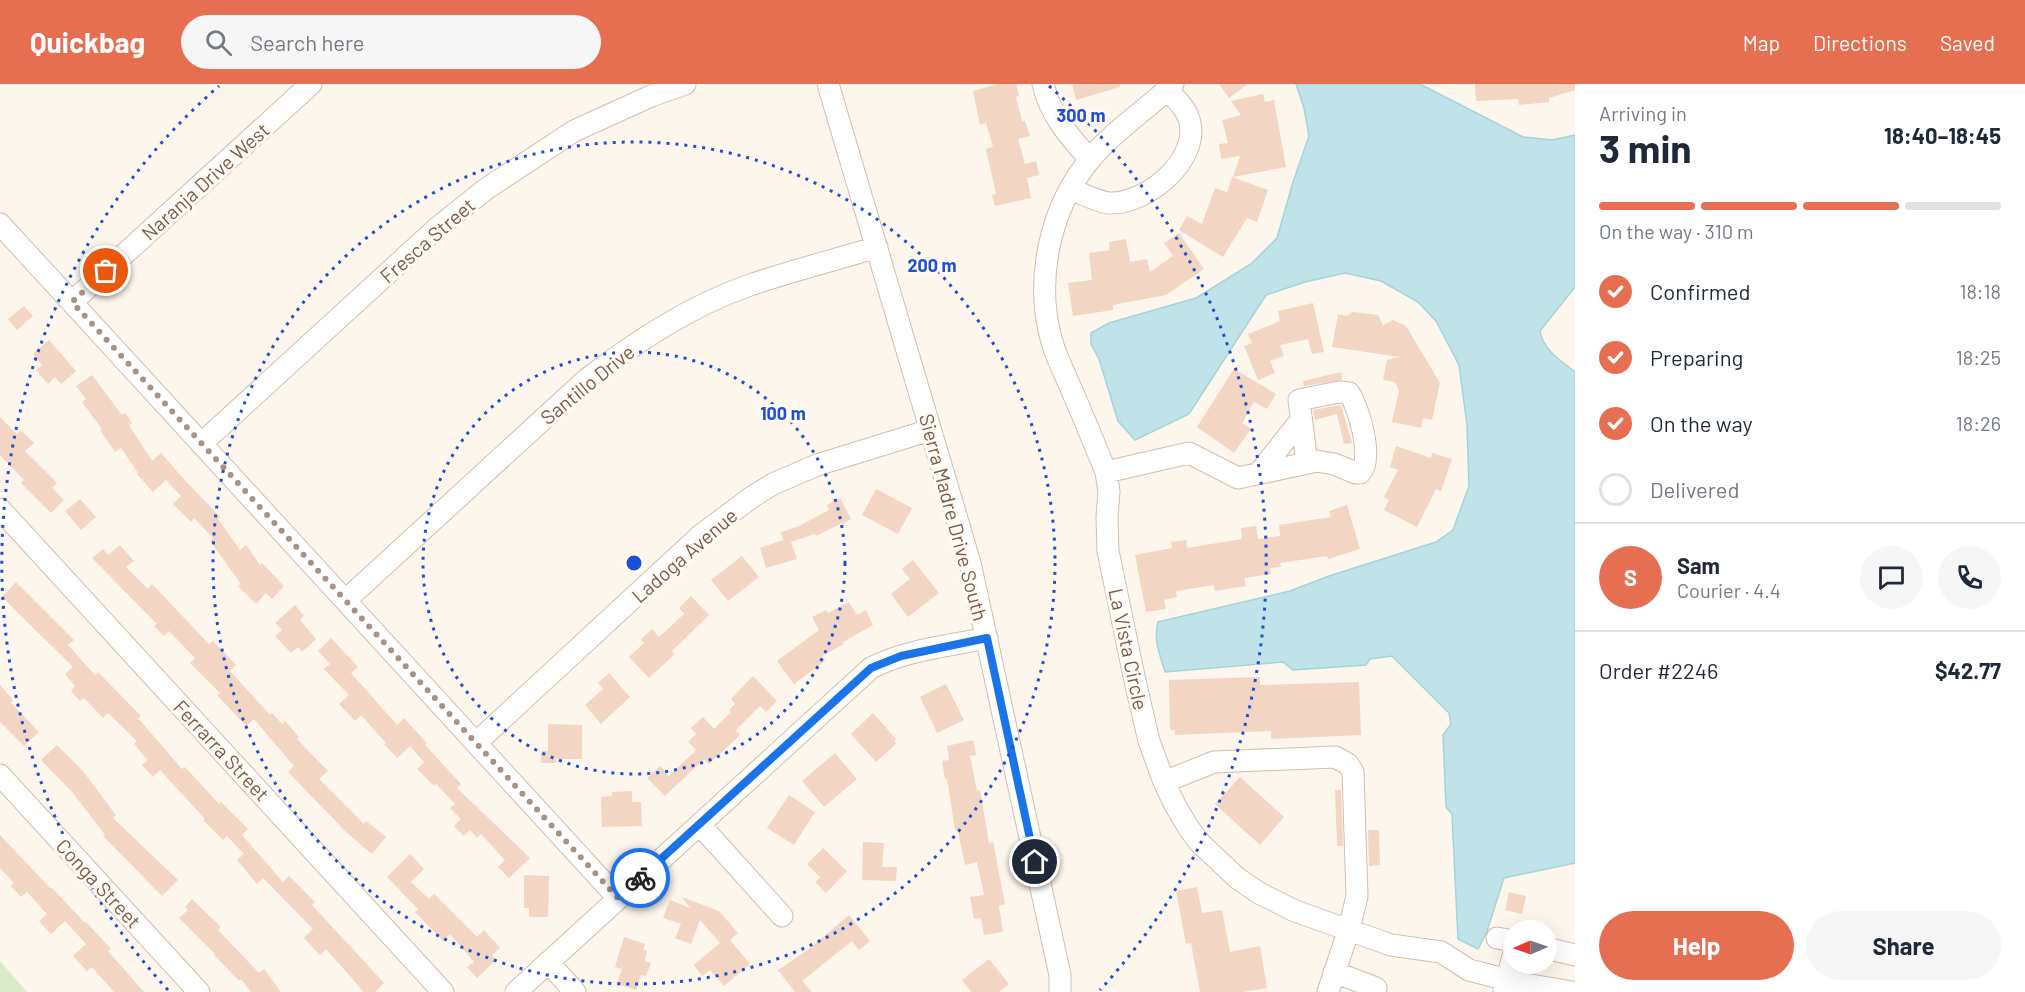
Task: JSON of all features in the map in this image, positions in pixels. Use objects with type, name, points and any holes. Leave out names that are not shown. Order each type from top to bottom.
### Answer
[{"type":"street","name":"Naranja Drive West","points":[[72,302],[311,84]]},
{"type":"street","name":"Fresca Street","points":[[201,444],[436,229],[486,189],[574,131],[651,96],[685,84]]},
{"type":"street","name":"Sierra Madre Drive South","points":[[828,84],[970,563],[1060,975],[1060,992]]},
{"type":"street","points":[[1043,84],[1047,100],[1070,138],[1090,159]]},
{"type":"street","points":[[1070,189],[1108,203],[1130,200],[1152,191],[1172,172],[1188,148],[1191,135],[1190,121],[1184,106],[1170,87]]},
{"type":"street","name":"La Vista Circle","points":[[1170,87],[1111,137],[1090,159],[1070,189],[1061,205],[1048,253],[1044,300],[1052,342],[1106,472],[1109,492],[1108,551],[1149,741],[1164,782],[1188,827],[1211,855],[1259,893],[1286,907],[1391,945],[1442,952],[1469,970],[1505,985],[1519,983],[1572,992]]},
{"type":"street","points":[[0,224],[618,898]]},
{"type":"street","name":"Santillo Drive","points":[[346,600],[587,379],[623,351],[681,316],[749,285],[877,247]]},
{"type":"street","points":[[1106,472],[1190,453],[1238,478],[1317,461],[1344,467],[1356,473],[1362,471],[1366,453],[1361,422],[1349,393],[1339,392],[1299,400],[1307,463]]},
{"type":"street","points":[[1259,473],[1301,420]]},
{"type":"street","name":"Ladoga Avenue","points":[[476,743],[701,536],[752,497],[773,484],[817,465],[930,430]]},
{"type":"street","name":"Ferrarra Street","points":[[0,509],[443,992]]},
{"type":"street","points":[[516,992],[871,668],[901,656],[987,638]]},
{"type":"street","points":[[1164,782],[1214,762],[1335,757],[1348,764],[1353,772],[1357,896],[1349,929],[1331,982],[1376,988],[1375,992]]},
{"type":"street","name":"Conga Street","points":[[0,775],[199,992]]},
{"type":"street","points":[[700,825],[782,916]]},
{"type":"street","points":[[1557,951],[1575,955]]},
{"type":"street","points":[[548,962],[575,992]]},
{"type":"green space","points":[[0,961],[27,992],[0,992]]},
{"type":"water","points":[[1296,84],[1420,84],[1523,137],[1552,140],[1575,135],[1575,287],[1540,331],[1549,349],[1575,372],[1575,863],[1504,878],[1487,931],[1478,949],[1458,939],[1452,814],[1446,807],[1443,735],[1451,724],[1449,713],[1392,656],[1370,659],[1366,665],[1293,670],[1283,662],[1165,672],[1156,635],[1158,622],[1290,591],[1329,576],[1436,542],[1453,530],[1469,486],[1467,425],[1459,365],[1436,321],[1418,302],[1381,281],[1345,273],[1305,282],[1266,295],[1189,414],[1135,440],[1118,421],[1099,359],[1091,344],[1091,333],[1109,323],[1196,298],[1251,264],[1277,238],[1309,136],[1304,108]]},
{"type":"building","points":[[998,84],[1016,84],[1019,96],[1016,97],[1022,121],[1025,121],[1030,136],[1018,139],[1025,164],[1036,161],[1039,175],[1027,178],[1031,198],[995,206],[992,195],[996,194],[986,149],[993,147],[986,123],[980,125],[973,91]]},
{"type":"building","points":[[1072,84],[1120,84],[1120,87],[1076,100]]},
{"type":"building","points":[[1219,84],[1248,84],[1229,98]]},
{"type":"building","points":[[1475,84],[1575,84],[1575,90],[1549,98],[1549,102],[1519,105],[1518,99],[1476,101]]},
{"type":"building","points":[[1263,94],[1265,102],[1274,100],[1286,167],[1233,177],[1240,156],[1221,159],[1219,144],[1228,143],[1222,120],[1241,115],[1231,101]]},
{"type":"building","points":[[1232,177],[1268,190],[1257,222],[1247,218],[1223,257],[1179,230],[1187,216],[1202,224],[1215,188],[1227,192]]},
{"type":"building","points":[[1179,233],[1204,269],[1166,295],[1113,305],[1113,310],[1073,316],[1068,283],[1092,280],[1089,253],[1110,250],[1109,242],[1126,239],[1130,262],[1147,259],[1150,272],[1173,256],[1164,243]]},
{"type":"building","points":[[1313,303],[1324,352],[1312,354],[1308,339],[1280,345],[1284,356],[1270,361],[1275,373],[1258,380],[1244,346],[1252,343],[1248,334],[1280,321],[1278,311]]},
{"type":"building","points":[[24,306],[33,316],[17,330],[8,319]]},
{"type":"building","points":[[1353,312],[1378,315],[1383,325],[1393,320],[1406,326],[1440,383],[1432,420],[1423,418],[1421,428],[1392,422],[1399,391],[1395,382],[1383,380],[1387,360],[1399,357],[1332,347],[1338,314],[1347,316]]},
{"type":"building","points":[[49,340],[76,371],[61,384],[55,377],[48,384],[36,370],[42,365],[33,354]]},
{"type":"building","points":[[1234,369],[1276,394],[1267,409],[1254,402],[1242,423],[1251,429],[1234,453],[1197,427]]},
{"type":"building","points":[[1341,372],[1342,380],[1304,386],[1303,381]]},
{"type":"building","points":[[92,375],[122,415],[125,413],[132,423],[129,425],[152,461],[161,453],[220,517],[218,519],[240,550],[246,545],[260,565],[262,563],[284,586],[272,599],[266,593],[256,604],[238,586],[241,584],[210,541],[213,538],[194,518],[191,522],[173,504],[181,496],[166,480],[153,492],[137,474],[121,448],[115,452],[100,430],[102,429],[82,402],[86,399],[76,386]]},
{"type":"building","points":[[1341,405],[1352,443],[1344,444],[1337,414],[1315,420],[1313,410]]},
{"type":"building","points":[[0,417],[17,434],[21,430],[34,443],[25,451],[57,483],[52,488],[64,500],[51,513],[21,483],[24,480],[0,455]]},
{"type":"building","points":[[1396,446],[1431,458],[1432,453],[1452,459],[1441,491],[1436,489],[1417,527],[1384,510],[1389,500],[1384,497],[1398,470],[1390,467]]},
{"type":"building","points":[[876,489],[912,508],[898,534],[862,515]]},
{"type":"building","points":[[840,498],[851,519],[816,536],[815,534],[791,542],[797,559],[766,568],[760,548],[783,540],[781,532],[799,526],[829,510],[827,505]]},
{"type":"building","points":[[80,499],[96,517],[81,530],[65,511]]},
{"type":"building","points":[[1347,505],[1360,549],[1328,559],[1327,556],[1280,563],[1281,567],[1270,568],[1271,574],[1244,578],[1246,586],[1215,591],[1214,585],[1176,591],[1177,597],[1164,600],[1166,609],[1146,612],[1135,555],[1172,548],[1171,542],[1186,540],[1187,548],[1242,539],[1241,528],[1256,526],[1258,539],[1280,536],[1279,525],[1331,517],[1329,511]]},
{"type":"building","points":[[120,545],[134,561],[126,567],[148,589],[152,584],[209,644],[213,641],[236,665],[230,671],[270,715],[272,713],[282,724],[285,721],[299,737],[297,739],[328,771],[319,779],[364,824],[366,821],[386,837],[372,854],[347,833],[288,772],[294,766],[254,719],[246,726],[217,695],[220,693],[190,663],[195,658],[169,631],[164,636],[154,626],[157,624],[92,558],[103,549],[108,555]]},
{"type":"building","points":[[742,556],[759,577],[728,601],[711,580]]},
{"type":"building","points":[[913,560],[939,593],[908,617],[891,594],[910,579],[902,569]]},
{"type":"building","points":[[16,582],[74,640],[68,645],[95,675],[98,672],[141,716],[138,718],[182,769],[185,767],[219,804],[221,802],[248,829],[242,835],[283,882],[289,876],[315,902],[312,905],[384,983],[375,992],[364,992],[326,949],[320,955],[304,938],[313,929],[263,878],[257,884],[237,860],[244,854],[227,836],[223,840],[203,820],[205,819],[160,770],[153,777],[142,765],[148,760],[134,744],[137,741],[108,713],[103,718],[84,698],[80,701],[71,691],[75,686],[65,674],[73,667],[2,597]]},
{"type":"building","points":[[691,596],[709,615],[672,651],[675,654],[649,678],[629,657],[644,643],[641,639],[652,629],[659,637],[684,614],[679,608]]},
{"type":"building","points":[[849,602],[857,615],[866,610],[873,625],[822,656],[825,661],[794,684],[777,661],[819,630],[812,617],[826,610],[828,613]]},
{"type":"building","points":[[295,605],[304,616],[300,620],[316,639],[302,652],[298,647],[291,653],[275,636],[282,630],[275,623]]},
{"type":"building","points":[[331,638],[358,667],[351,673],[397,725],[404,718],[461,784],[457,788],[530,858],[509,878],[498,867],[505,860],[481,834],[477,838],[470,830],[464,836],[454,826],[461,819],[450,808],[455,804],[436,784],[434,786],[417,769],[424,762],[410,746],[397,758],[361,715],[355,721],[339,704],[349,695],[324,669],[330,664],[318,651]]},
{"type":"building","points":[[609,673],[630,697],[601,724],[585,705],[603,689],[598,683]]},
{"type":"building","points":[[753,676],[777,701],[766,712],[760,706],[736,730],[740,735],[709,764],[704,759],[665,796],[647,778],[660,766],[669,776],[696,750],[688,742],[696,734],[691,728],[703,717],[714,729],[731,712],[729,710],[735,704],[731,699]]},
{"type":"building","points":[[1260,677],[1260,685],[1359,682],[1361,735],[1271,739],[1271,731],[1175,735],[1175,730],[1170,730],[1169,680]]},
{"type":"building","points":[[946,684],[964,720],[937,733],[920,697]]},
{"type":"building","points":[[0,685],[13,700],[11,703],[39,732],[24,746],[0,722]]},
{"type":"building","points":[[873,713],[896,739],[894,741],[896,744],[876,762],[851,734]]},
{"type":"building","points":[[548,724],[582,725],[582,759],[556,759],[556,763],[541,763],[541,751],[548,751]]},
{"type":"building","points":[[973,740],[976,755],[970,756],[977,791],[980,790],[989,843],[993,842],[1005,904],[999,906],[1003,932],[984,935],[981,918],[974,919],[970,897],[984,895],[977,862],[965,865],[958,830],[955,830],[942,761],[949,760],[947,746]]},
{"type":"building","points":[[57,745],[82,770],[116,815],[113,818],[178,880],[162,896],[103,836],[105,835],[73,793],[41,760]]},
{"type":"building","points":[[835,753],[857,779],[824,807],[802,781]]},
{"type":"building","points":[[1240,777],[1284,817],[1260,845],[1215,804]]},
{"type":"building","points":[[1335,790],[1341,790],[1343,846],[1337,846]]},
{"type":"building","points":[[632,791],[632,802],[641,802],[642,826],[602,827],[601,797],[612,796],[612,792]]},
{"type":"building","points":[[789,795],[815,812],[794,845],[767,828]]},
{"type":"building","points":[[1368,830],[1379,830],[1380,865],[1369,866]]},
{"type":"building","points":[[0,835],[111,949],[108,951],[144,992],[114,992],[92,967],[87,971],[73,956],[86,944],[65,921],[51,934],[39,921],[47,914],[27,892],[21,897],[11,886],[14,883],[0,868]]},
{"type":"building","points":[[863,842],[884,843],[882,867],[897,867],[896,881],[862,880]]},
{"type":"building","points":[[823,848],[847,871],[826,893],[815,882],[820,877],[807,864]]},
{"type":"building","points":[[410,854],[424,869],[411,882],[429,899],[434,894],[477,937],[484,930],[500,948],[492,955],[496,960],[477,978],[467,967],[474,962],[450,934],[443,941],[415,912],[418,909],[387,877]]},
{"type":"building","points":[[524,875],[549,876],[548,917],[529,917],[529,908],[524,908]]},
{"type":"building","points":[[1197,887],[1202,913],[1222,910],[1230,952],[1260,946],[1267,988],[1243,992],[1200,992],[1191,943],[1186,944],[1176,891]]},
{"type":"building","points":[[1509,892],[1526,896],[1522,914],[1505,910]]},
{"type":"building","points":[[682,897],[719,911],[738,933],[730,940],[750,964],[724,986],[710,970],[702,976],[694,965],[720,943],[700,920],[691,944],[675,938],[681,924],[663,918],[670,900],[690,908]]},
{"type":"building","points":[[192,899],[221,927],[218,930],[259,973],[264,969],[281,992],[251,992],[241,979],[239,981],[214,955],[179,918],[188,910],[185,907]]},
{"type":"building","points":[[849,915],[870,941],[859,950],[852,941],[802,981],[812,992],[795,992],[778,970],[809,949]]},
{"type":"building","points":[[624,937],[645,944],[643,950],[647,951],[645,961],[651,963],[646,976],[641,975],[636,990],[617,984],[622,969],[615,967]]},
{"type":"building","points":[[989,959],[1009,984],[999,992],[971,992],[962,980]]},
{"type":"way so far","points":[[106,271],[72,302],[618,898],[640,878]]},
{"type":"route","points":[[640,878],[871,668],[901,656],[987,638],[1035,862]]}]
